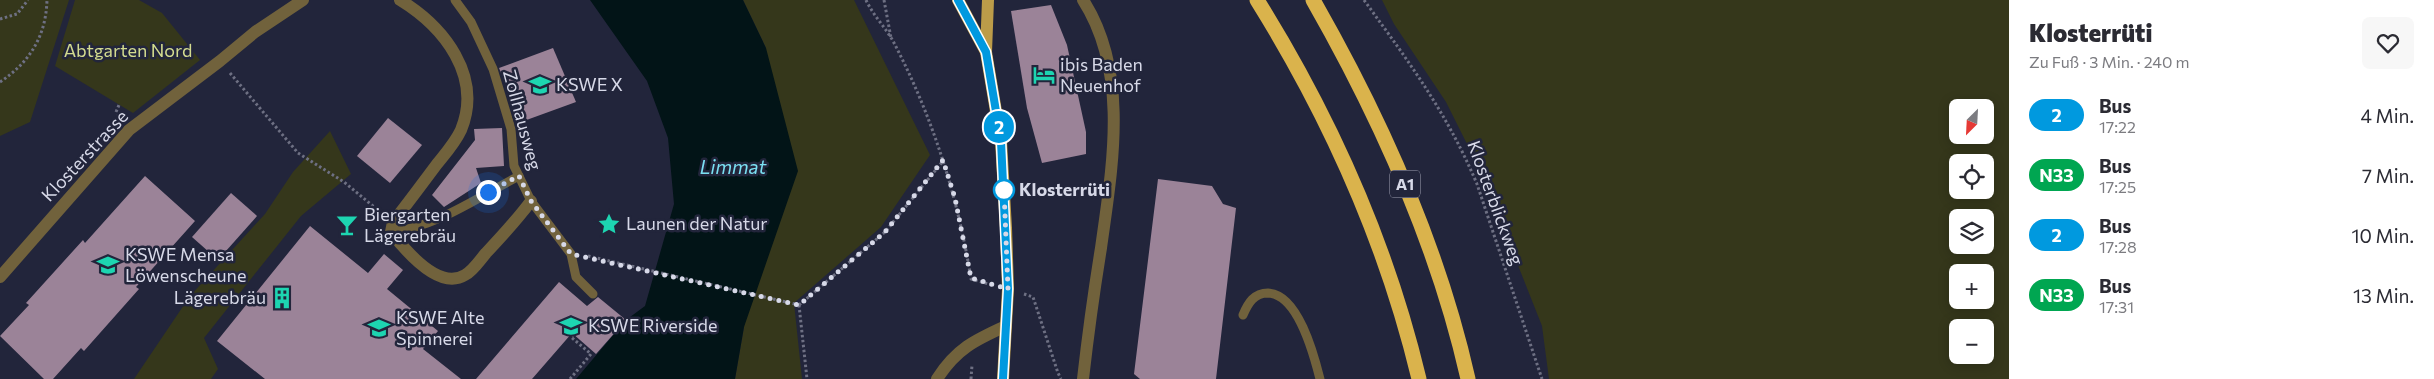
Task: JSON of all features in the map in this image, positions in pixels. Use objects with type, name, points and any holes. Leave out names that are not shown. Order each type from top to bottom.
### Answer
[{"type":"highway","points":[[1257,0],[1312,94],[1363,206],[1404,320],[1419,379]]},
{"type":"highway","name":"A1","points":[[1313,0],[1354,73],[1407,188],[1449,306],[1468,379]]},
{"type":"main road","points":[[958,0],[986,52]]},
{"type":"main road","points":[[988,0],[986,52],[1001,141],[1008,289],[1003,379]]},
{"type":"street","name":"Klosterstrasse","points":[[0,277],[129,130],[255,32],[303,0]]},
{"type":"street","points":[[400,0],[431,22],[447,40],[463,69],[467,100],[464,117],[454,142],[392,227],[406,252],[432,273],[454,278],[465,276],[510,228],[531,201]]},
{"type":"street","points":[[1083,0],[1101,38],[1111,75],[1113,158],[1083,379]]},
{"type":"street","points":[[937,379],[956,353],[972,342],[1006,326]]},
{"type":"lane","name":"Zollhausweg","points":[[455,0],[471,22],[493,69],[511,130],[514,166],[531,201],[571,254],[576,277],[593,294]]},
{"type":"lane","points":[[392,227],[410,230],[428,224],[519,176]]},
{"type":"lane","points":[[1243,315],[1252,298],[1260,294],[1270,293],[1282,297],[1291,305],[1302,325],[1320,379]]},
{"type":"path","points":[[0,19],[17,14],[28,0]]},
{"type":"path","points":[[0,82],[24,61],[36,46],[46,20],[47,0]]},
{"type":"path","points":[[866,0],[874,17],[892,39],[914,85],[943,160],[955,198],[971,278],[1033,297],[1061,379]]},
{"type":"path","points":[[884,0],[892,39]]},
{"type":"path","name":"Klosterblickweg","points":[[1364,0],[1433,96],[1465,156],[1477,184],[1542,379]]},
{"type":"path","points":[[220,61],[298,153],[344,182],[392,227]]},
{"type":"path","points":[[799,305],[885,232],[943,160]]},
{"type":"path","points":[[571,254],[799,305]]},
{"type":"path","points":[[799,305],[807,379]]},
{"type":"path","points":[[570,379],[591,354],[571,336],[574,334]]},
{"type":"path","points":[[971,379],[972,371]]},
{"type":"green space","points":[[0,0],[69,0],[30,122],[0,136]]},
{"type":"green space","name":"Abtgarten Nord","points":[[75,0],[139,0],[162,13],[200,60],[133,113],[55,66]]},
{"type":"green space","points":[[743,0],[854,0],[930,155],[881,227],[794,303],[802,379],[735,379],[744,327],[766,48]]},
{"type":"green space","points":[[1382,0],[2009,0],[2009,379],[1549,379],[1542,326],[1481,172],[1446,102],[1394,24]]},
{"type":"green space","points":[[330,131],[351,174],[301,216],[204,338],[218,369],[211,379],[134,379],[190,296],[265,214],[293,172]]},
{"type":"water","name":"Limmat","points":[[590,0],[743,0],[766,48],[798,171],[744,327],[735,379],[576,379],[626,320],[645,306],[674,204],[668,138],[647,81]]},
{"type":"building","points":[[1051,5],[1067,45],[1086,132],[1086,154],[1042,163],[1027,108],[1011,11]]},
{"type":"building","points":[[553,48],[576,102],[521,122],[499,68]]},
{"type":"building","points":[[388,118],[422,145],[390,183],[357,156]]},
{"type":"building","points":[[502,128],[504,166],[476,168],[481,183],[444,207],[432,195],[475,140],[474,129]]},
{"type":"building","name":"KSWE Mensa Löwenscheune","points":[[145,176],[195,221],[136,287],[139,289],[84,351],[81,348],[53,379],[44,379],[0,336],[29,305],[26,303],[83,240],[85,243]]},
{"type":"building","points":[[1158,179],[1212,186],[1223,204],[1236,208],[1216,379],[1140,379],[1134,374]]},
{"type":"building","points":[[231,193],[257,216],[218,260],[192,237]]},
{"type":"building","points":[[310,226],[368,273],[384,254],[403,270],[387,289],[438,331],[423,349],[461,379],[265,379],[217,341]]},
{"type":"building","name":"KSWE Riverside","points":[[559,282],[587,306],[598,297],[626,320],[596,354],[572,333],[532,379],[476,379]]},
{"type":"bus line","name":"2","points":[[958,0],[986,52],[1001,141],[1008,289],[1003,379]]},
{"type":"place","name":"ibis Baden Neuenhof","points":[[1044,75]]},
{"type":"place","name":"KSWE X","points":[[540,85]]},
{"type":"place","name":"Klosterrüti","points":[[1004,190]]},
{"type":"place","name":"Launen der Natur","points":[[609,224]]},
{"type":"place","name":"Biergarten Lägerebräu","points":[[347,225]]},
{"type":"place","name":"KSWE Mensa Löwenscheune","points":[[108,265]]},
{"type":"place","name":"Lägerebräu","points":[[282,298]]},
{"type":"place","name":"KSWE Riverside","points":[[571,326]]},
{"type":"place","name":"KSWE Alte Spinnerei","points":[[379,328]]},
{"type":"route","points":[[488,192],[519,176],[531,201],[571,254],[799,305],[885,232],[943,160],[955,198],[971,278],[1008,289],[1004,190]]}]
